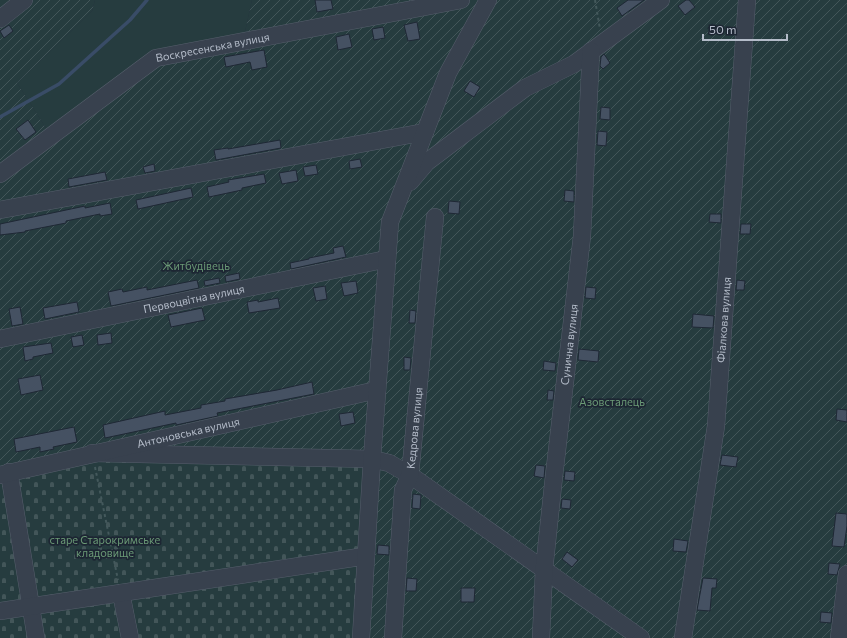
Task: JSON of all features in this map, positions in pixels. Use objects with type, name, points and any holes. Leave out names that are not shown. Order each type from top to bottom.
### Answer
[{"type":"street","points":[[0,19],[24,0]]},
{"type":"street","name":"Воскресенська вулиця","points":[[0,174],[156,58],[461,0]]},
{"type":"street","points":[[361,638],[372,459],[390,222],[448,73],[488,0]]},
{"type":"street","points":[[403,189],[427,162],[525,88],[574,64],[661,0]]},
{"type":"street","name":"Фіалкова вулиця","points":[[683,638],[716,426],[747,0]]},
{"type":"street","name":"Сунична вулиця","points":[[541,638],[544,570],[582,236],[597,47]]},
{"type":"street","points":[[0,210],[425,132]]},
{"type":"street","name":"Кедрова вулиця","points":[[393,638],[403,490],[410,475],[435,217]]},
{"type":"street","name":"Первоцвітна вулиця","points":[[0,339],[387,259]]},
{"type":"street","name":"Антоновська вулиця","points":[[5,473],[377,390]]},
{"type":"street","points":[[92,453],[372,459],[389,463],[410,475],[641,638]]},
{"type":"street","points":[[5,473],[36,638]]},
{"type":"street","points":[[0,611],[366,556]]},
{"type":"street","points":[[839,638],[847,574]]},
{"type":"street","points":[[121,593],[130,638]]},
{"type":"path","points":[[596,0],[597,47]]},
{"type":"path","points":[[92,453],[121,593]]},
{"type":"green space","name":"Азовсталець","points":[[0,0],[95,0],[92,11],[17,83],[51,136],[156,58],[243,41],[252,0],[847,0],[847,638],[361,638],[372,459],[92,453],[0,475]]},
{"type":"green space","points":[[95,0],[252,0],[243,41],[51,136],[17,83],[92,11]]},
{"type":"green space","name":"старе Старокримське кладовище","points":[[92,453],[372,459],[361,638],[0,638],[0,475]]},
{"type":"building","points":[[315,0],[331,0],[333,9],[317,12]]},
{"type":"building","points":[[628,0],[644,0],[622,16],[617,8]]},
{"type":"building","points":[[686,0],[689,0],[695,7],[685,15],[678,6]]},
{"type":"building","points":[[417,22],[420,39],[408,41],[404,25]]},
{"type":"building","points":[[9,25],[13,31],[4,38],[0,31]]},
{"type":"building","points":[[383,27],[385,38],[374,40],[372,29]]},
{"type":"building","points":[[349,34],[352,47],[338,50],[336,37]]},
{"type":"building","points":[[264,50],[267,67],[252,70],[250,62],[226,67],[224,57]]},
{"type":"building","points":[[604,54],[610,63],[603,69],[600,66],[601,57]]},
{"type":"building","points":[[470,81],[480,87],[474,97],[464,91]]},
{"type":"building","points":[[601,107],[610,108],[610,120],[600,119]]},
{"type":"building","points":[[28,120],[36,132],[25,140],[16,129]]},
{"type":"building","points":[[598,131],[607,132],[606,146],[597,145]]},
{"type":"building","points":[[280,140],[281,148],[216,160],[214,150]]},
{"type":"building","points":[[360,159],[362,167],[350,169],[349,161]]},
{"type":"building","points":[[154,164],[155,171],[145,173],[143,167]]},
{"type":"building","points":[[316,165],[318,174],[305,176],[303,167]]},
{"type":"building","points":[[296,170],[298,181],[282,184],[279,173]]},
{"type":"building","points":[[105,172],[107,180],[69,187],[68,179]]},
{"type":"building","points":[[264,174],[266,183],[209,197],[207,187],[229,182],[228,180]]},
{"type":"building","points":[[191,188],[193,197],[138,209],[136,200]]},
{"type":"building","points":[[565,190],[574,191],[574,202],[564,201]]},
{"type":"building","points":[[449,201],[460,202],[459,214],[448,213]]},
{"type":"building","points":[[110,203],[112,214],[100,216],[100,214],[25,232],[0,235],[0,224],[85,206],[85,208]]},
{"type":"building","points":[[710,214],[721,214],[721,223],[709,222]]},
{"type":"building","points":[[741,224],[751,224],[750,234],[740,234]]},
{"type":"building","points":[[343,246],[346,257],[291,269],[290,263],[334,253],[333,248]]},
{"type":"building","points":[[239,273],[240,279],[226,282],[225,276]]},
{"type":"building","points":[[219,278],[220,283],[205,286],[204,281]]},
{"type":"building","points":[[197,280],[199,288],[111,306],[108,292],[122,289],[123,292],[147,287],[147,290]]},
{"type":"building","points":[[737,280],[745,281],[744,290],[736,290]]},
{"type":"building","points":[[356,281],[358,293],[344,296],[341,283]]},
{"type":"building","points":[[325,286],[327,299],[316,301],[313,288]]},
{"type":"building","points":[[586,287],[596,288],[595,299],[585,298]]},
{"type":"building","points":[[278,298],[280,308],[249,313],[247,302],[258,300],[258,302]]},
{"type":"building","points":[[77,302],[79,312],[45,319],[43,308]]},
{"type":"building","points":[[20,307],[23,324],[12,326],[9,309]]},
{"type":"building","points":[[202,308],[205,320],[171,327],[168,315]]},
{"type":"building","points":[[410,310],[416,311],[415,323],[409,323]]},
{"type":"building","points":[[693,314],[714,316],[713,328],[692,327]]},
{"type":"building","points":[[111,333],[112,343],[98,345],[97,335]]},
{"type":"building","points":[[82,335],[84,345],[73,347],[71,337]]},
{"type":"building","points":[[51,343],[53,353],[33,357],[33,359],[25,361],[23,347]]},
{"type":"building","points":[[579,349],[599,351],[598,362],[578,360]]},
{"type":"building","points":[[404,357],[411,358],[410,370],[404,370]]},
{"type":"building","points":[[544,361],[556,363],[555,371],[543,370]]},
{"type":"building","points":[[40,375],[43,390],[21,395],[18,379]]},
{"type":"building","points":[[312,382],[314,394],[217,413],[218,416],[176,425],[176,423],[105,438],[103,425],[165,411],[165,415],[201,408],[201,405],[225,401],[225,399]]},
{"type":"building","points":[[548,390],[554,391],[553,400],[547,400]]},
{"type":"building","points":[[837,409],[847,410],[847,422],[836,420]]},
{"type":"building","points":[[353,412],[355,423],[341,426],[339,414]]},
{"type":"building","points":[[74,427],[77,442],[53,447],[54,449],[40,452],[40,447],[16,452],[14,439]]},
{"type":"building","points":[[722,455],[738,457],[736,467],[720,465]]},
{"type":"building","points":[[536,465],[545,466],[544,478],[534,476]]},
{"type":"building","points":[[565,471],[575,472],[574,481],[564,480]]},
{"type":"building","points":[[413,494],[421,495],[420,509],[412,508]]},
{"type":"building","points":[[562,499],[571,500],[570,509],[561,508]]},
{"type":"building","points":[[836,513],[847,514],[844,547],[832,546]]},
{"type":"building","points":[[674,539],[688,541],[686,552],[673,551]]},
{"type":"building","points":[[378,545],[389,546],[389,555],[377,554]]},
{"type":"building","points":[[567,552],[578,560],[572,567],[562,559]]},
{"type":"building","points":[[829,563],[840,564],[837,575],[828,574]]},
{"type":"building","points":[[407,578],[417,579],[416,591],[406,591]]},
{"type":"building","points":[[703,578],[717,579],[716,588],[712,588],[710,611],[697,610]]},
{"type":"building","points":[[461,588],[475,588],[474,602],[461,602]]},
{"type":"building","points":[[821,612],[832,613],[831,623],[820,622]]},
{"type":"waterway","points":[[0,117],[59,84],[130,20],[147,0]]},
{"type":"park label","name":"Житбудівець","points":[[196,266]]}]
